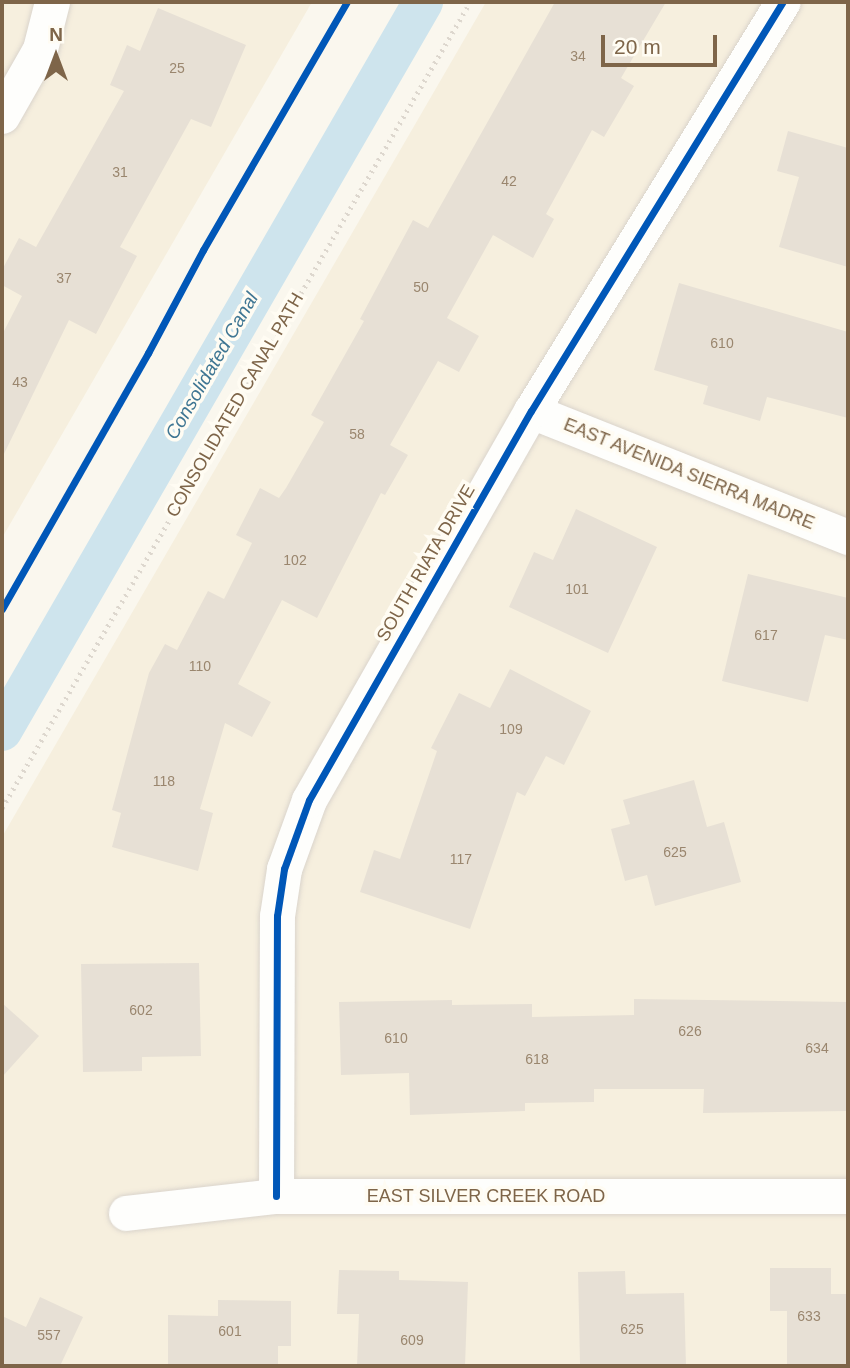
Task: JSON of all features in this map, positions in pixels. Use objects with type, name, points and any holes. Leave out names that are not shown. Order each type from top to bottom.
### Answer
[{"type":"street","points":[[2,116],[40,49],[52,2]]},
{"type":"street","name":"SOUTH RIATA DRIVE","points":[[276,1196],[277,916],[284,869],[309,800],[531,411],[783,2]]},
{"type":"street","name":"EAST AVENIDA SIERRA MADRE","points":[[531,411],[848,537]]},
{"type":"street","name":"EAST SILVER CREEK ROAD","points":[[126,1213],[276,1196],[848,1196]]},
{"type":"path","points":[[2,609],[203,250],[347,2]]},
{"type":"shaded area","points":[[2,2],[312,2],[2,538]]},
{"type":"shaded area","points":[[486,2],[848,2],[848,1366],[2,1366],[2,837]]},
{"type":"building","points":[[555,2],[666,2],[621,78],[634,86],[604,137],[592,130],[546,214],[554,219],[533,258],[493,235],[447,318],[479,336],[459,372],[438,361],[390,445],[408,455],[385,495],[381,493],[317,618],[282,600],[238,684],[271,702],[252,737],[225,723],[200,809],[213,813],[198,871],[112,847],[121,813],[112,810],[149,673],[165,644],[177,650],[208,591],[224,599],[252,543],[236,535],[260,488],[279,498],[286,488],[324,422],[311,415],[364,321],[360,319],[413,220],[428,228]]},
{"type":"building","points":[[158,8],[246,45],[211,127],[191,119],[120,247],[137,256],[96,334],[69,320],[2,458],[2,335],[22,296],[2,285],[2,270],[19,238],[36,247],[124,91],[110,85],[127,45],[140,51]]},
{"type":"building","points":[[788,131],[848,148],[848,267],[779,247],[799,177],[777,171]]},
{"type":"building","points":[[679,283],[848,332],[848,418],[767,397],[760,421],[703,404],[708,386],[654,370]]},
{"type":"building","points":[[576,509],[657,547],[608,653],[509,607],[534,552],[553,560]]},
{"type":"building","points":[[748,574],[848,598],[848,640],[825,635],[808,702],[722,681]]},
{"type":"building","points":[[510,669],[591,711],[564,765],[546,756],[525,796],[517,792],[470,929],[360,892],[374,850],[400,859],[437,751],[431,748],[459,693],[490,708]]},
{"type":"building","points":[[694,780],[707,827],[724,822],[741,882],[655,906],[647,875],[625,881],[611,829],[630,824],[623,800]]},
{"type":"building","points":[[199,963],[201,1056],[142,1057],[142,1071],[83,1072],[81,964]]},
{"type":"building","points":[[634,999],[848,1002],[846,1111],[703,1113],[704,1089],[594,1089],[594,1102],[525,1103],[525,1111],[410,1115],[409,1073],[341,1075],[339,1002],[452,1000],[452,1005],[532,1004],[532,1017],[634,1015]]},
{"type":"building","points":[[2,1003],[39,1036],[2,1077]]},
{"type":"building","points":[[770,1268],[831,1268],[831,1294],[848,1294],[848,1366],[787,1366],[787,1311],[770,1311]]},
{"type":"building","points":[[339,1270],[399,1271],[399,1280],[468,1282],[465,1366],[357,1366],[359,1314],[337,1314]]},
{"type":"building","points":[[625,1271],[626,1294],[684,1293],[686,1366],[580,1364],[578,1272]]},
{"type":"building","points":[[40,1297],[83,1317],[60,1366],[2,1366],[2,1316],[26,1327]]},
{"type":"building","points":[[218,1300],[291,1301],[291,1346],[278,1346],[278,1366],[168,1366],[168,1315],[218,1316]]},
{"type":"waterway","name":"Consolidated Canal","points":[[2,731],[423,2]]},
{"type":"cycle path","points":[[2,609],[148,353],[203,250],[347,2]]},
{"type":"cycle path","points":[[276,1196],[277,916],[284,869],[309,800],[531,411],[783,2]]}]
